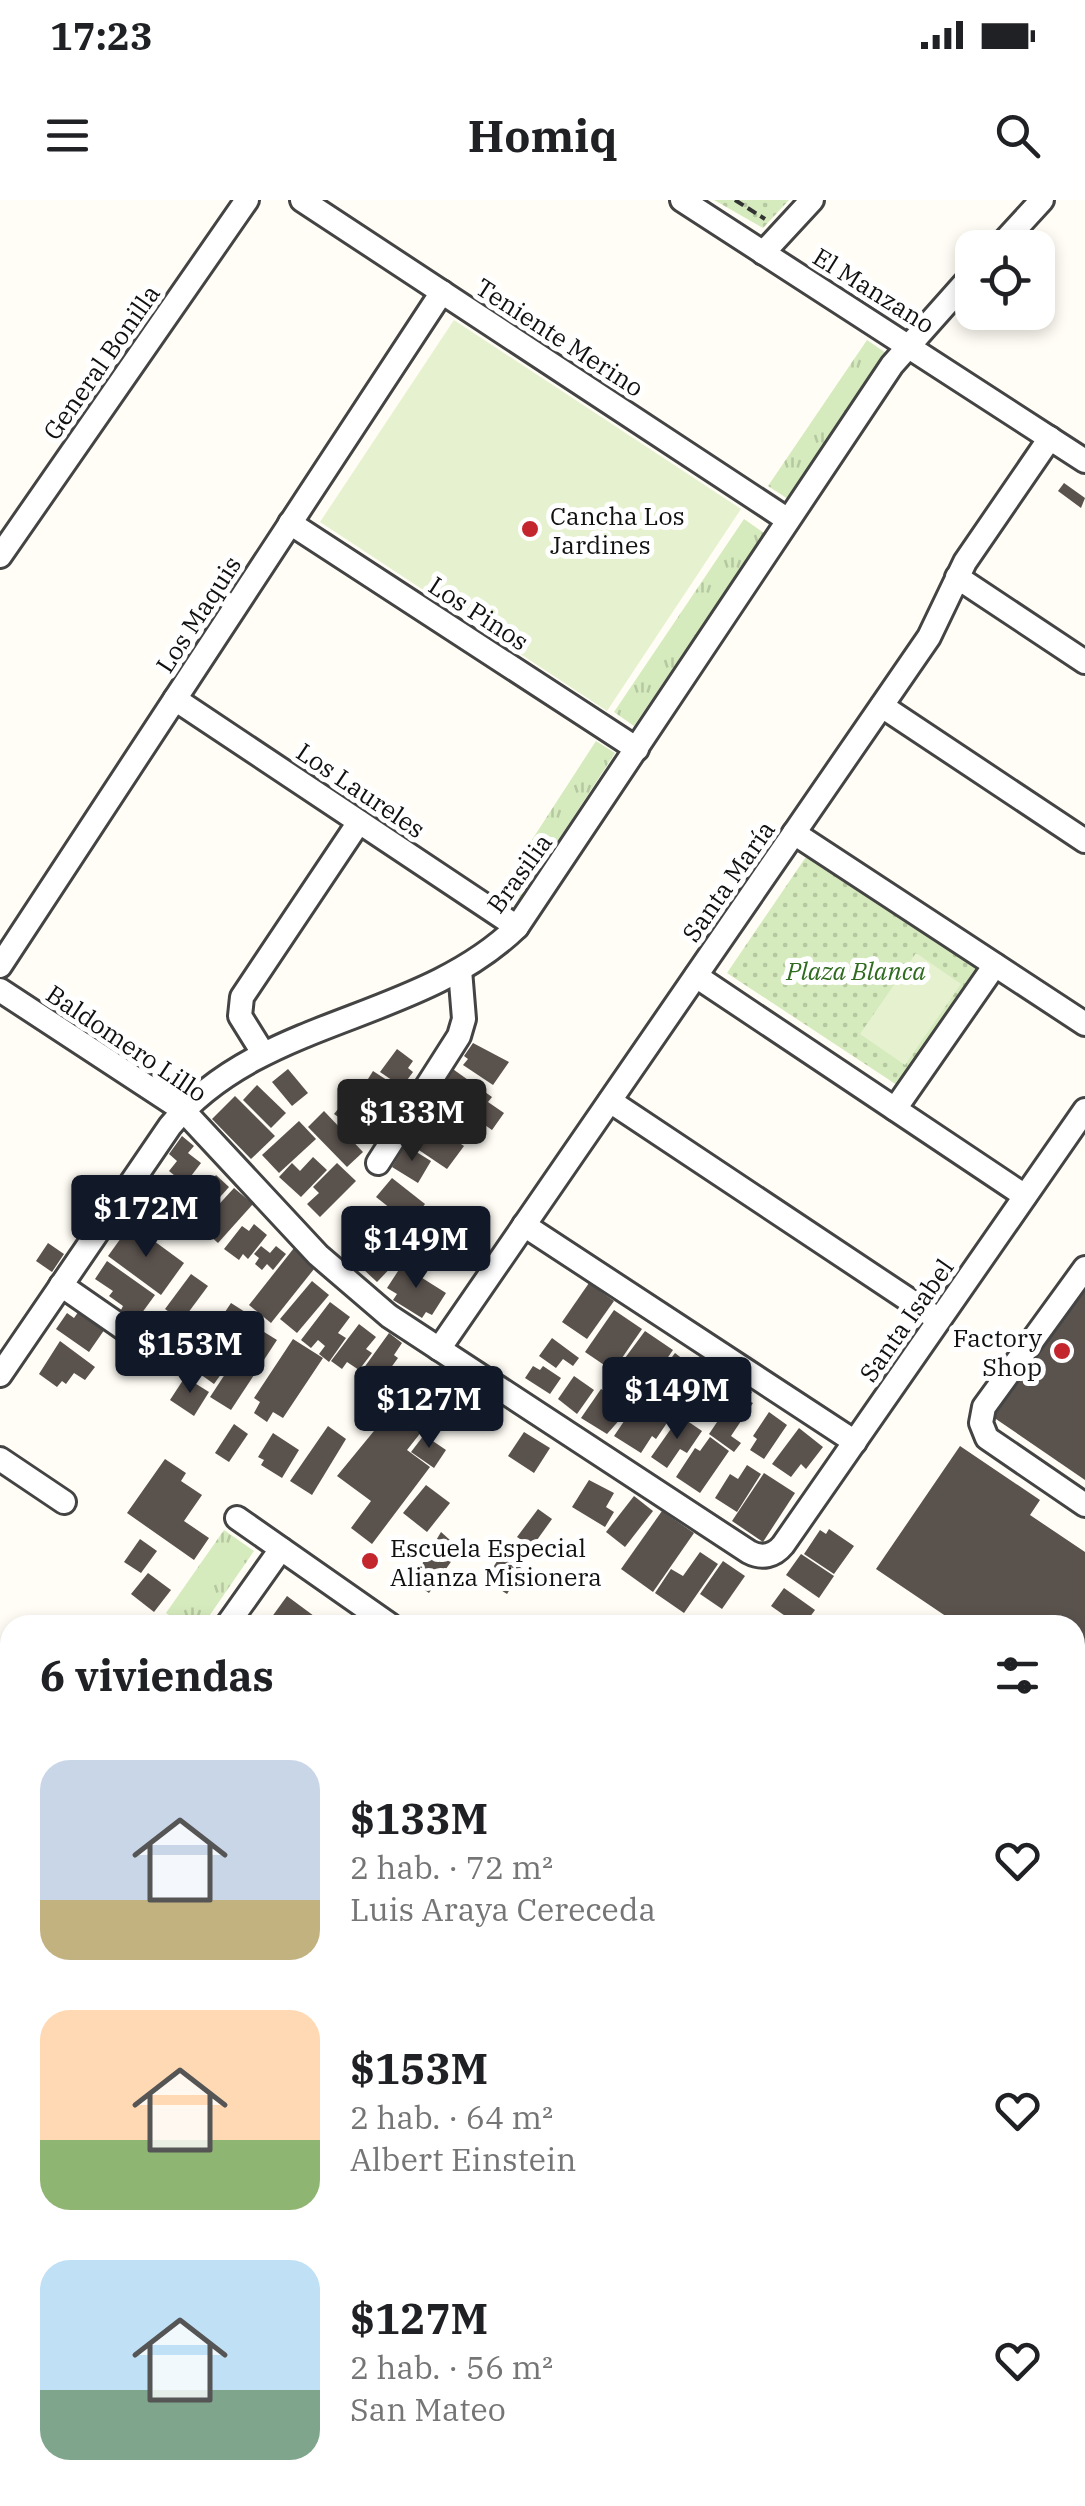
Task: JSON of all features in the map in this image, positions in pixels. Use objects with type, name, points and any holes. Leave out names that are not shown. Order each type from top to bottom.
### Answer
[{"type":"street","name":"General Bonilla","points":[[0,556],[247,200]]},
{"type":"street","name":"Teniente Merino","points":[[302,200],[788,520]]},
{"type":"street","name":"El Manzano","points":[[682,200],[1085,461]]},
{"type":"street","points":[[763,253],[812,200]]},
{"type":"street","points":[[1014,230],[1042,200]]},
{"type":"street","name":"Los Maquis","points":[[0,966],[442,292]]},
{"type":"street","name":"Brasilia","points":[[3,1364],[183,1110],[211,1085],[263,1053],[406,998],[460,970],[517,926],[908,344],[955,293]]},
{"type":"street","name":"Santa María","points":[[439,1349],[936,626],[957,577],[1050,438]]},
{"type":"street","name":"Los Pinos","points":[[290,523],[638,749]]},
{"type":"street","points":[[957,577],[1085,662]]},
{"type":"street","name":"Los Laureles","points":[[175,699],[517,926]]},
{"type":"street","points":[[882,706],[1085,841]]},
{"type":"street","points":[[263,1053],[240,1016],[242,997],[359,822]]},
{"type":"street","points":[[794,833],[1085,1024]]},
{"type":"street","points":[[895,1109],[996,965]]},
{"type":"street","points":[[378,1163],[460,1036],[464,1018],[460,970]]},
{"type":"street","points":[[696,976],[1025,1196]]},
{"type":"street","name":"Baldomero Lillo","points":[[0,990],[183,1110],[342,1278],[389,1316],[750,1552],[768,1556]]},
{"type":"street","points":[[610,1101],[940,1320]]},
{"type":"street","name":"Santa Isabel","points":[[768,1556],[783,1546],[1085,1110]]},
{"type":"street","points":[[524,1225],[854,1442]]},
{"type":"street","points":[[1085,1268],[984,1407],[981,1424],[988,1438],[1085,1505]]},
{"type":"street","points":[[61,1285],[162,1354]]},
{"type":"street","points":[[0,1459],[64,1502]]},
{"type":"street","points":[[237,1518],[376,1615]]},
{"type":"street","points":[[234,1615],[281,1548]]},
{"type":"path","points":[[735,200],[783,231]]},
{"type":"green space","points":[[714,200],[789,200],[763,228]]},
{"type":"green space","name":"Cancha Los Jardines","points":[[454,320],[741,509],[607,711],[320,522]]},
{"type":"green space","points":[[867,340],[886,353],[788,499],[768,486]]},
{"type":"green space","points":[[744,519],[764,533],[634,726],[614,712]]},
{"type":"green space","points":[[596,741],[615,753],[519,901],[500,889]]},
{"type":"green space","name":"Plaza Blanca","points":[[810,851],[985,967],[903,1089],[727,973]]},
{"type":"green space","points":[[916,953],[961,984],[905,1065],[860,1034]]},
{"type":"green space","points":[[224,1530],[254,1551],[210,1615],[166,1613]]},
{"type":"building","points":[[1064,483],[1085,498],[1081,508],[1058,491]]},
{"type":"building","points":[[473,1043],[509,1062],[493,1085],[463,1065]]},
{"type":"building","points":[[397,1049],[413,1061],[408,1068],[413,1072],[402,1087],[380,1072]]},
{"type":"building","points":[[450,1067],[492,1097],[488,1102],[504,1113],[492,1130],[434,1089]]},
{"type":"building","points":[[288,1069],[308,1093],[292,1106],[272,1082]]},
{"type":"building","points":[[373,1071],[410,1095],[398,1112],[368,1092],[373,1083],[368,1079]]},
{"type":"building","points":[[257,1085],[286,1113],[271,1128],[243,1100]]},
{"type":"building","points":[[355,1095],[391,1120],[380,1135],[371,1128],[365,1136],[334,1114]]},
{"type":"building","points":[[235,1096],[275,1136],[251,1159],[212,1119]]},
{"type":"building","points":[[445,1099],[469,1117],[467,1121],[475,1127],[464,1143],[425,1115],[436,1100],[441,1104]]},
{"type":"building","points":[[324,1111],[363,1152],[347,1167],[308,1127]]},
{"type":"building","points":[[423,1119],[464,1146],[447,1169],[407,1142]]},
{"type":"building","points":[[299,1121],[316,1139],[279,1173],[262,1155]]},
{"type":"building","points":[[182,1136],[194,1146],[188,1153],[201,1163],[185,1184],[169,1171],[177,1161],[169,1154]]},
{"type":"building","points":[[405,1145],[431,1161],[418,1183],[392,1167]]},
{"type":"building","points":[[313,1157],[327,1170],[301,1197],[279,1177],[292,1163],[300,1171]]},
{"type":"building","points":[[337,1163],[356,1181],[320,1217],[307,1204],[319,1193],[313,1187]]},
{"type":"building","points":[[216,1175],[229,1187],[212,1206],[199,1195]]},
{"type":"building","points":[[392,1178],[425,1204],[410,1224],[376,1197]]},
{"type":"building","points":[[168,1180],[190,1196],[177,1214],[155,1199]]},
{"type":"building","points":[[234,1188],[253,1204],[218,1243],[199,1226]]},
{"type":"building","points":[[152,1200],[183,1222],[170,1240],[139,1218]]},
{"type":"building","points":[[383,1221],[394,1232],[360,1263],[348,1249],[353,1245],[348,1239],[365,1223],[372,1231]]},
{"type":"building","points":[[131,1224],[184,1263],[161,1295],[108,1256]]},
{"type":"building","points":[[254,1224],[267,1235],[248,1259],[243,1254],[239,1260],[224,1249],[242,1226],[249,1231]]},
{"type":"building","points":[[48,1243],[64,1254],[52,1272],[36,1261]]},
{"type":"building","points":[[385,1244],[400,1258],[377,1282],[362,1268]]},
{"type":"building","points":[[261,1246],[270,1253],[276,1246],[286,1254],[273,1270],[267,1264],[262,1270],[255,1264],[259,1258],[254,1254]]},
{"type":"building","points":[[294,1248],[314,1269],[271,1323],[249,1305]]},
{"type":"building","points":[[107,1261],[155,1295],[136,1321],[109,1296],[113,1291],[95,1279]]},
{"type":"building","points":[[414,1263],[424,1269],[419,1276],[446,1293],[432,1315],[426,1312],[422,1318],[393,1300],[397,1294],[387,1288],[402,1265],[410,1270]]},
{"type":"building","points":[[191,1274],[208,1286],[182,1321],[165,1309]]},
{"type":"building","points":[[312,1281],[329,1295],[297,1333],[280,1319]]},
{"type":"building","points":[[589,1283],[614,1301],[587,1339],[562,1322]]},
{"type":"building","name":"Factory Shop","points":[[1085,1285],[1085,1480],[993,1417]]},
{"type":"building","points":[[330,1302],[350,1317],[338,1333],[346,1338],[329,1362],[319,1354],[325,1346],[318,1340],[311,1348],[301,1340]]},
{"type":"building","points":[[231,1303],[256,1319],[235,1352],[209,1336]]},
{"type":"building","points":[[81,1308],[107,1326],[89,1352],[56,1329],[67,1313],[74,1318]]},
{"type":"building","points":[[614,1310],[642,1329],[613,1371],[585,1352]]},
{"type":"building","points":[[359,1324],[376,1337],[366,1349],[372,1353],[359,1370],[347,1362],[342,1369],[331,1361]]},
{"type":"building","points":[[256,1327],[277,1340],[231,1410],[210,1397]]},
{"type":"building","points":[[645,1331],[673,1350],[643,1393],[627,1382],[638,1366],[625,1358]]},
{"type":"building","points":[[389,1333],[402,1343],[394,1355],[398,1358],[376,1388],[358,1376]]},
{"type":"building","points":[[552,1338],[579,1358],[573,1366],[563,1359],[556,1368],[539,1356]]},
{"type":"building","points":[[293,1339],[323,1358],[283,1418],[273,1412],[267,1422],[254,1413],[260,1402],[254,1398]]},
{"type":"building","points":[[60,1341],[95,1367],[85,1380],[74,1373],[66,1384],[62,1381],[57,1387],[39,1374]]},
{"type":"building","points":[[209,1348],[229,1363],[214,1384],[193,1369]]},
{"type":"building","points":[[675,1353],[693,1367],[669,1399],[651,1385]]},
{"type":"building","points":[[533,1366],[540,1370],[543,1366],[561,1378],[550,1394],[525,1378]]},
{"type":"building","points":[[711,1374],[732,1388],[711,1418],[691,1403]]},
{"type":"building","points":[[574,1376],[594,1390],[577,1414],[558,1399]]},
{"type":"building","points":[[185,1377],[209,1392],[194,1416],[170,1400]]},
{"type":"building","points":[[742,1385],[752,1392],[747,1400],[753,1403],[731,1436],[741,1443],[734,1452],[709,1434]]},
{"type":"building","points":[[601,1389],[630,1408],[607,1434],[581,1418]]},
{"type":"building","points":[[643,1403],[655,1412],[660,1404],[673,1414],[641,1453],[614,1436],[635,1405],[640,1408]]},
{"type":"building","points":[[392,1409],[422,1431],[407,1450],[430,1467],[372,1544],[351,1528],[371,1501],[337,1476]]},
{"type":"building","points":[[769,1412],[787,1425],[764,1459],[750,1450],[757,1439],[753,1436]]},
{"type":"building","points":[[680,1416],[702,1431],[687,1453],[680,1449],[667,1468],[651,1457]]},
{"type":"building","points":[[234,1424],[248,1434],[229,1462],[215,1453]]},
{"type":"building","points":[[328,1426],[346,1439],[312,1495],[290,1481]]},
{"type":"building","points":[[799,1428],[823,1447],[806,1469],[801,1464],[791,1477],[772,1464]]},
{"type":"building","points":[[524,1432],[550,1448],[534,1473],[508,1456]]},
{"type":"building","points":[[273,1433],[299,1450],[282,1478],[261,1465],[264,1460],[258,1457]]},
{"type":"building","points":[[424,1435],[446,1450],[434,1468],[411,1452]]},
{"type":"building","points":[[710,1437],[729,1451],[700,1493],[676,1477],[695,1448],[700,1451]]},
{"type":"building","points":[[960,1446],[1040,1500],[1030,1515],[1085,1552],[1085,1615],[944,1615],[876,1569]]},
{"type":"building","points":[[165,1459],[186,1473],[181,1481],[202,1495],[184,1521],[209,1538],[194,1560],[127,1513]]},
{"type":"building","points":[[747,1465],[761,1474],[737,1512],[715,1498],[730,1474],[738,1479]]},
{"type":"building","points":[[764,1473],[795,1493],[763,1542],[732,1521]]},
{"type":"building","points":[[589,1480],[614,1493],[606,1507],[614,1512],[605,1527],[572,1507]]},
{"type":"building","points":[[426,1485],[450,1503],[427,1532],[403,1513]]},
{"type":"building","points":[[634,1496],[653,1511],[625,1547],[606,1532]]},
{"type":"building","points":[[538,1509],[552,1519],[532,1547],[517,1537]]},
{"type":"building","points":[[662,1511],[694,1533],[653,1592],[621,1569]]},
{"type":"building","points":[[829,1529],[854,1546],[834,1574],[804,1554],[820,1530],[826,1534]]},
{"type":"building","points":[[441,1532],[460,1549],[429,1593],[412,1581]]},
{"type":"building","points":[[140,1539],[157,1551],[141,1573],[124,1562]]},
{"type":"building","points":[[700,1552],[718,1564],[684,1613],[655,1593],[671,1569],[683,1576]]},
{"type":"building","points":[[801,1554],[834,1576],[819,1598],[786,1575]]},
{"type":"building","points":[[501,1555],[523,1569],[507,1594],[485,1580]]},
{"type":"building","points":[[723,1561],[745,1576],[722,1609],[700,1594]]},
{"type":"building","points":[[148,1573],[171,1590],[154,1612],[131,1594]]},
{"type":"building","points":[[784,1588],[815,1610],[811,1615],[784,1615],[771,1606]]},
{"type":"building","points":[[287,1596],[313,1615],[273,1615]]},
{"type":"place","name":"Cancha Los Jardines","points":[[530,529]]},
{"type":"place","name":"Factory Shop","points":[[1062,1351]]},
{"type":"place","name":"Escuela Especial Alianza Misionera","points":[[370,1561]]}]
